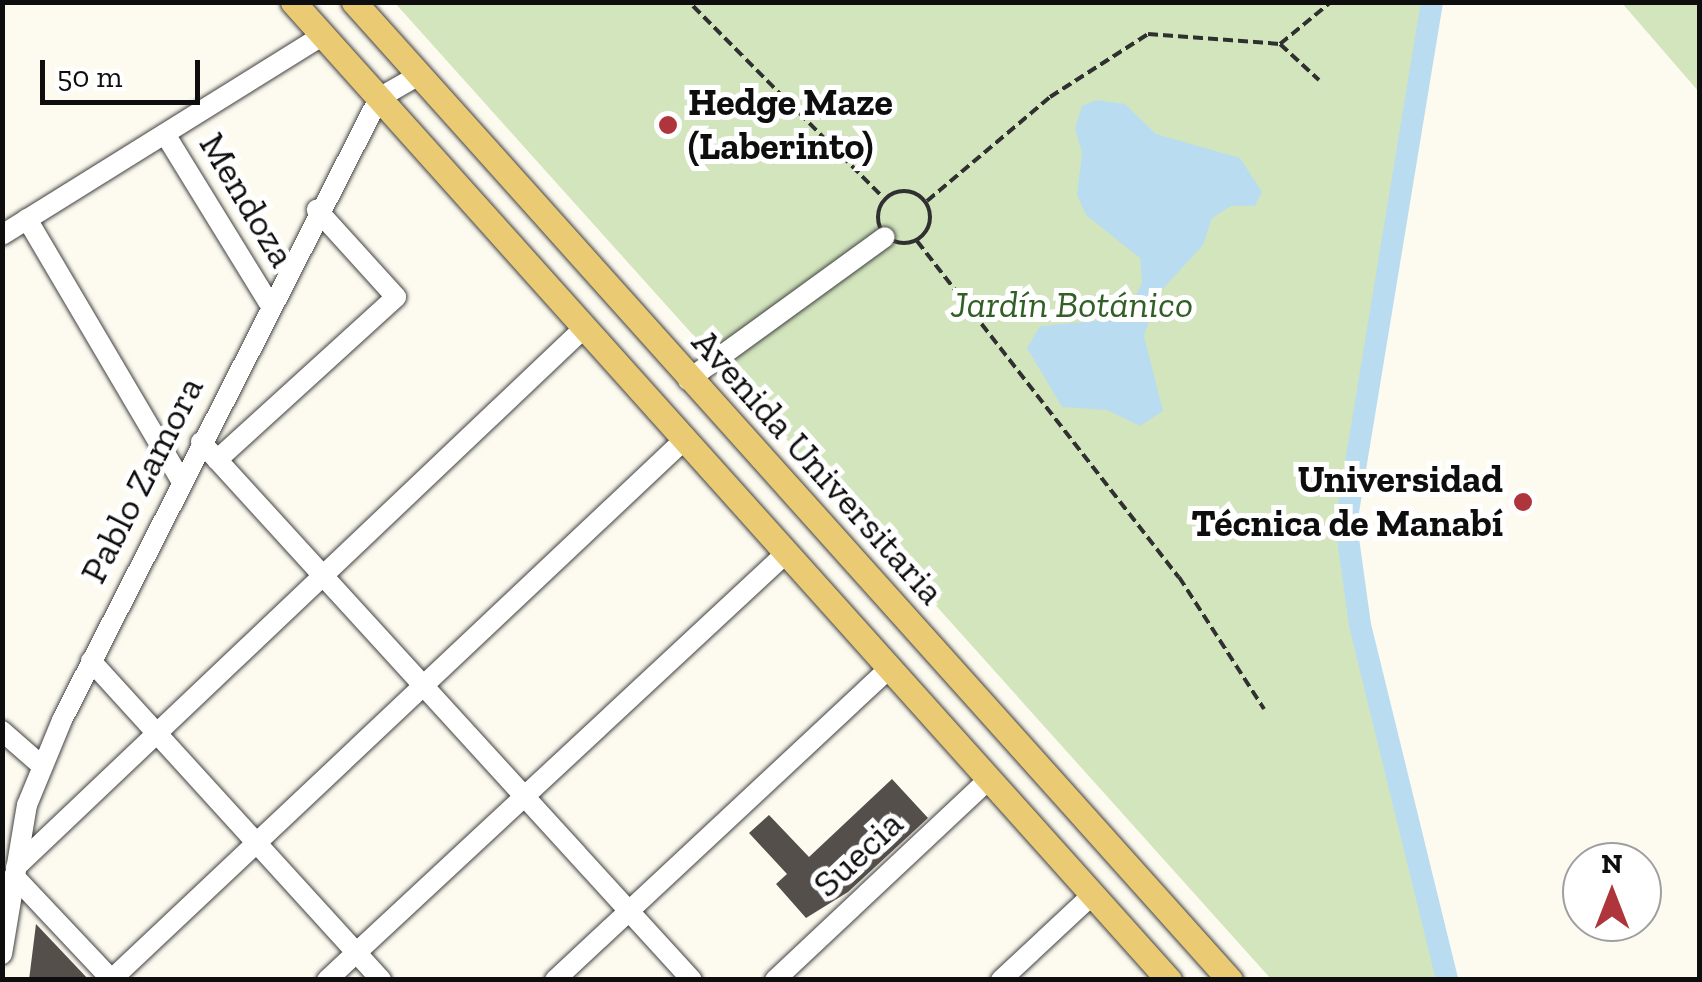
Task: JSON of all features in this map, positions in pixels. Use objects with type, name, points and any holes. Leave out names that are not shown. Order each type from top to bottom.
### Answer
[{"type":"main road","points":[[293,2],[682,442],[1169,980]]},
{"type":"main road","name":"Avenida Universitaria","points":[[354,2],[688,380],[1230,980]]},
{"type":"street","points":[[2,234],[322,36]]},
{"type":"street","points":[[379,98],[419,76]]},
{"type":"street","name":"Pablo Zamora","points":[[2,954],[11,880],[41,765],[269,303],[379,98]]},
{"type":"street","name":"Mendoza","points":[[165,134],[269,303]]},
{"type":"street","points":[[217,460],[396,297],[317,210]]},
{"type":"street","points":[[28,219],[182,480]]},
{"type":"street","points":[[688,380],[885,236]]},
{"type":"street","points":[[583,328],[157,734],[11,880],[112,979],[682,442]]},
{"type":"street","points":[[201,442],[692,980]]},
{"type":"street","points":[[328,980],[784,555]]},
{"type":"street","points":[[90,661],[381,980]]},
{"type":"street","points":[[555,980],[888,670]]},
{"type":"street","points":[[2,731],[41,765]]},
{"type":"street","name":"Suecia","points":[[774,980],[988,780]]},
{"type":"street","points":[[1002,980],[1092,894]]},
{"type":"path","points":[[1280,44],[1332,2]]},
{"type":"path","points":[[693,6],[884,198]]},
{"type":"path","points":[[927,200],[1050,97],[1148,34],[1280,44],[1318,80]]},
{"type":"path","points":[[927,200],[906,188],[884,198],[876,217],[885,236],[917,241],[1178,577],[1264,710]]},
{"type":"path","points":[[917,241],[931,223],[927,200]]},
{"type":"green space","name":"Jardín Botánico","points":[[395,3],[1432,3],[1346,524],[1360,625],[1447,979],[1271,979]]},
{"type":"green space","points":[[1622,3],[1699,3],[1699,92]]},
{"type":"water","points":[[1096,100],[1125,104],[1156,134],[1240,158],[1262,192],[1255,206],[1231,206],[1212,218],[1203,245],[1159,293],[1144,336],[1163,411],[1140,426],[1107,410],[1062,407],[1027,348],[1040,326],[1104,320],[1130,307],[1142,283],[1140,258],[1086,215],[1077,195],[1082,153],[1075,128],[1082,106]]},
{"type":"building","points":[[892,779],[928,818],[848,892],[806,918],[776,884],[787,874],[749,833],[769,815],[809,857]]},
{"type":"building","points":[[36,924],[89,980],[29,980]]},
{"type":"waterway","points":[[1432,2],[1346,524],[1360,625],[1447,980]]},
{"type":"place","name":"Hedge Maze (Laberinto)","points":[[668,125]]},
{"type":"place","name":"Universidad Técnica de Manabí","points":[[1523,502]]}]
